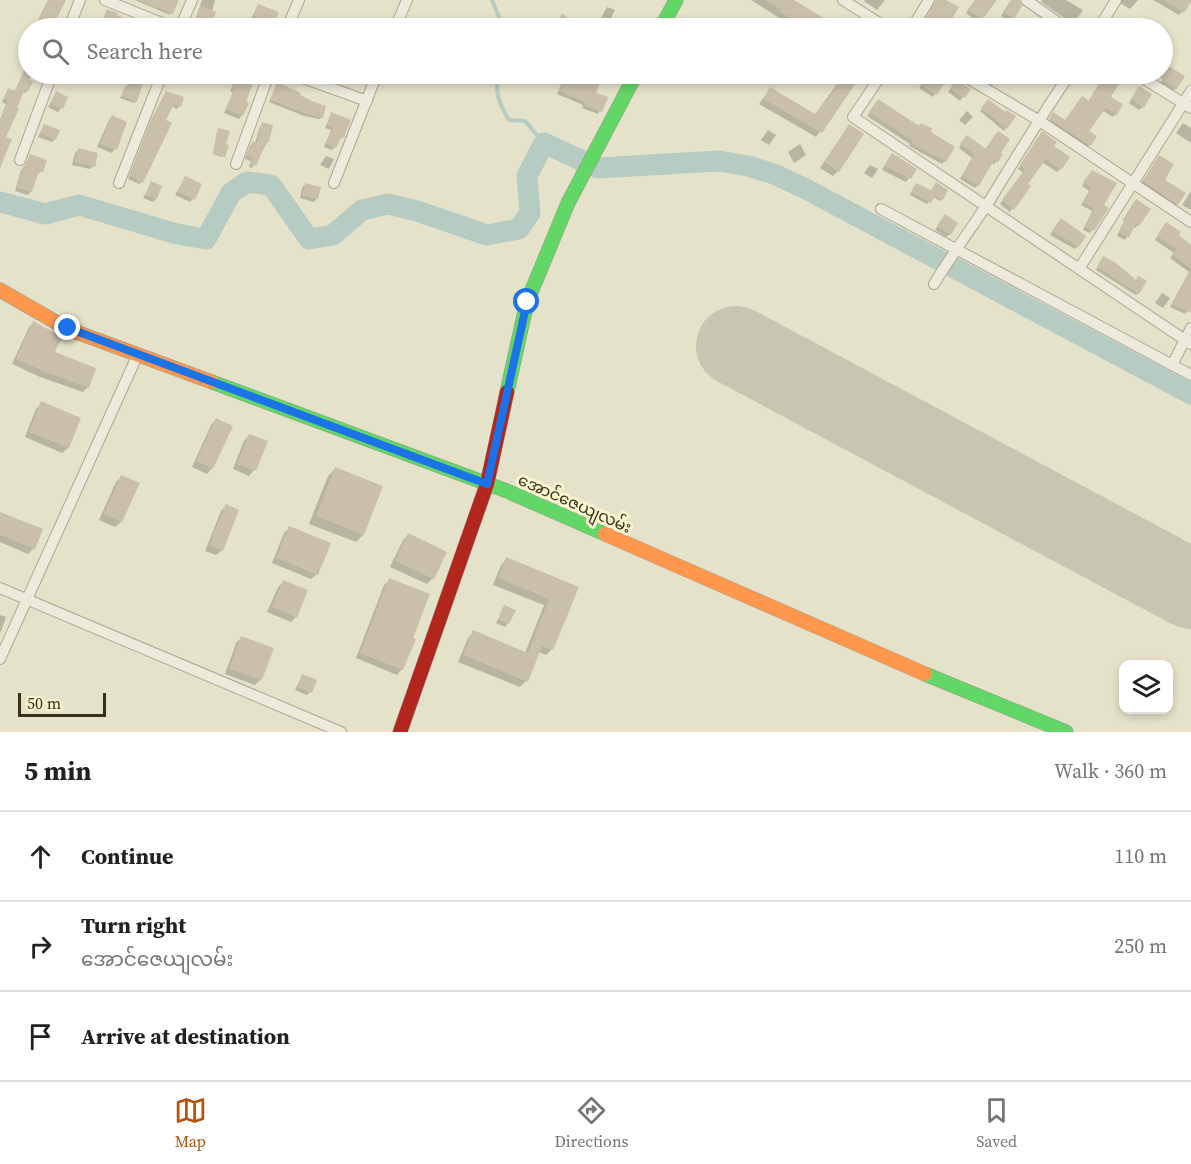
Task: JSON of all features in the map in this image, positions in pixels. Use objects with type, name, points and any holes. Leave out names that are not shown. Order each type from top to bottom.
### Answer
[{"type":"street","points":[[73,18],[80,0]]},
{"type":"street","points":[[105,0],[149,18]]},
{"type":"street","points":[[184,18],[192,0]]},
{"type":"street","points":[[291,18],[299,0]]},
{"type":"street","points":[[399,18],[407,0]]},
{"type":"street","points":[[666,18],[676,0]]},
{"type":"street","points":[[843,0],[871,18]]},
{"type":"street","points":[[918,18],[929,0]]},
{"type":"street","points":[[1026,0],[1052,18]]},
{"type":"street","points":[[1106,18],[1116,0]]},
{"type":"street","points":[[20,160],[48,84]]},
{"type":"street","points":[[119,183],[158,84]]},
{"type":"street","points":[[236,164],[265,84]]},
{"type":"street","points":[[320,84],[367,101]]},
{"type":"street","points":[[334,183],[373,84]]},
{"type":"street","points":[[400,732],[487,484],[527,302],[568,203],[631,84]]},
{"type":"street","points":[[875,84],[853,117],[1188,342]]},
{"type":"street","points":[[978,84],[1038,120],[1191,222]]},
{"type":"street","points":[[934,284],[1063,84]]},
{"type":"street","points":[[1152,84],[1187,105]]},
{"type":"street","points":[[1079,269],[1133,183],[1187,105],[1191,91]]},
{"type":"street","points":[[881,209],[1191,375]]},
{"type":"street","name":"အောင်ဇေယျလမ်း","points":[[0,290],[68,328],[487,484],[921,672],[1066,732]]},
{"type":"street","points":[[1172,366],[1188,342],[1191,328]]},
{"type":"street","points":[[0,659],[138,354]]},
{"type":"street","points":[[0,588],[341,732]]},
{"type":"building","points":[[49,0],[66,0],[57,18],[40,18]]},
{"type":"building","points":[[138,0],[179,0],[173,14]]},
{"type":"building","points":[[765,0],[794,0],[824,18],[790,18],[780,12],[782,10]]},
{"type":"building","points":[[936,0],[946,0],[959,7],[953,18],[926,18]]},
{"type":"building","points":[[975,0],[997,0],[984,18],[979,18],[968,9]]},
{"type":"building","points":[[1011,0],[1019,0],[1022,6],[1015,18],[1003,12]]},
{"type":"building","points":[[1164,0],[1191,0],[1191,2],[1184,13]]},
{"type":"building","points":[[258,4],[279,12],[276,18],[253,16]]},
{"type":"building","points":[[201,6],[216,12],[214,18],[197,18]]},
{"type":"building","points":[[107,9],[124,18],[104,18]]},
{"type":"building","points":[[1173,69],[1185,76],[1177,89],[1169,84],[1173,84]]},
{"type":"building","points":[[18,84],[32,84],[29,91],[25,89],[6,137],[12,139],[0,168],[0,122],[8,100],[4,98],[8,88],[15,91]]},
{"type":"building","points":[[129,84],[143,84],[137,102],[121,96],[125,86],[128,87]]},
{"type":"building","points":[[234,84],[252,84],[246,102],[249,103],[243,116],[226,109],[235,89],[232,88]]},
{"type":"building","points":[[276,84],[281,84],[326,106],[323,118],[270,100]]},
{"type":"building","points":[[562,84],[599,84],[596,93],[608,97],[602,112],[559,91]]},
{"type":"building","points":[[838,84],[855,84],[822,133],[763,99],[770,87],[815,114],[825,100],[827,101]]},
{"type":"building","points":[[922,84],[944,84],[937,95]]},
{"type":"building","points":[[953,84],[963,84],[971,89],[965,98],[950,89]]},
{"type":"building","points":[[1099,84],[1119,84],[1111,97],[1123,104],[1117,115],[1106,108],[1089,131],[1097,136],[1091,146],[1049,119],[1053,112],[1065,120],[1082,96],[1089,101]]},
{"type":"building","points":[[1139,86],[1152,94],[1144,108],[1131,99]]},
{"type":"building","points":[[56,91],[68,97],[63,109],[50,104]]},
{"type":"building","points":[[166,91],[184,97],[181,107],[174,104],[166,120],[172,123],[143,183],[130,176],[154,114]]},
{"type":"building","points":[[878,99],[919,126],[920,123],[932,128],[931,132],[955,147],[946,162],[911,143],[912,140],[869,112]]},
{"type":"building","points":[[988,99],[1005,112],[1006,110],[1016,116],[1007,129],[981,108]]},
{"type":"building","points":[[331,112],[351,120],[344,138],[341,137],[336,148],[326,144],[333,127],[327,125]]},
{"type":"building","points":[[112,115],[127,122],[117,150],[100,144]]},
{"type":"building","points":[[262,122],[273,125],[269,142],[267,141],[256,166],[251,164],[253,158],[247,155],[253,141],[257,143]]},
{"type":"building","points":[[44,124],[60,130],[56,140],[40,133]]},
{"type":"building","points":[[849,124],[864,134],[839,172],[825,162]]},
{"type":"building","points":[[218,128],[230,131],[225,157],[213,153]]},
{"type":"building","points":[[998,131],[1010,139],[998,162],[994,160],[979,186],[962,176],[974,154],[960,144],[967,135],[986,149]]},
{"type":"building","points":[[1042,131],[1057,142],[1054,146],[1070,157],[1061,170],[1046,159],[1028,184],[1031,186],[1014,210],[1002,200],[1025,169],[1020,165]]},
{"type":"building","points":[[78,148],[98,153],[95,167],[75,162]]},
{"type":"building","points":[[892,153],[917,169],[911,179],[884,166]]},
{"type":"building","points":[[30,154],[47,160],[43,172],[39,171],[32,192],[17,188]]},
{"type":"building","points":[[1159,155],[1174,164],[1165,180],[1186,193],[1178,205],[1143,181]]},
{"type":"building","points":[[1092,170],[1117,183],[1104,205],[1109,208],[1094,231],[1085,227],[1094,208],[1083,202],[1091,187],[1083,182]]},
{"type":"building","points":[[185,176],[202,184],[195,200],[178,192]]},
{"type":"building","points":[[151,181],[162,186],[157,199],[145,195]]},
{"type":"building","points":[[936,182],[948,190],[943,200],[935,196],[931,203],[911,192],[916,183],[931,190]]},
{"type":"building","points":[[305,183],[321,187],[318,199],[302,195]]},
{"type":"building","points":[[1136,199],[1151,209],[1139,226],[1136,223],[1129,238],[1119,232],[1125,216]]},
{"type":"building","points":[[945,214],[958,223],[951,235],[937,226]]},
{"type":"building","points":[[1061,218],[1086,236],[1079,247],[1052,231]]},
{"type":"building","points":[[1166,222],[1181,232],[1179,235],[1191,245],[1191,269],[1172,254],[1176,249],[1157,236]]},
{"type":"building","points":[[1103,256],[1116,263],[1136,280],[1138,276],[1147,281],[1139,294],[1097,267]]},
{"type":"building","points":[[1191,269],[1191,313],[1172,304]]},
{"type":"building","points":[[33,321],[62,337],[55,352],[96,368],[89,388],[16,359]]},
{"type":"building","points":[[41,401],[81,418],[69,448],[29,432]]},
{"type":"building","points":[[216,418],[233,426],[213,469],[196,461]]},
{"type":"building","points":[[249,434],[268,441],[256,471],[237,464]]},
{"type":"building","points":[[335,467],[383,486],[364,535],[316,516]]},
{"type":"building","points":[[121,475],[140,483],[122,522],[104,514]]},
{"type":"building","points":[[226,504],[239,510],[223,551],[209,545]]},
{"type":"building","points":[[0,512],[43,529],[35,549],[0,535]]},
{"type":"building","points":[[289,526],[331,543],[318,575],[276,558]]},
{"type":"building","points":[[408,533],[447,552],[434,579],[395,561]]},
{"type":"building","points":[[506,557],[579,587],[553,650],[542,646],[528,682],[463,655],[473,630],[528,653],[549,599],[498,578]]},
{"type":"building","points":[[389,578],[430,594],[413,638],[416,639],[403,670],[360,653]]},
{"type":"building","points":[[283,580],[308,590],[297,618],[272,607]]},
{"type":"building","points":[[504,605],[516,610],[509,624],[498,619]]},
{"type":"building","points":[[241,636],[274,648],[262,680],[229,669]]},
{"type":"building","points":[[302,674],[317,680],[312,693],[297,687]]},
{"type":"waterway","points":[[492,0],[499,18]]},
{"type":"waterway","points":[[497,84],[498,97],[509,120],[525,121],[544,143]]},
{"type":"waterway","points":[[0,202],[45,214],[79,205],[177,234],[206,239],[231,193],[247,182],[271,185],[309,239],[333,235],[362,210],[388,204],[417,211],[487,235],[519,229],[530,213],[527,176],[544,143],[598,168],[719,161],[748,166],[774,174],[804,188],[1191,394]]},
{"type":"runway","points":[[736,346],[1191,589]]},
{"type":"traffic: fast","points":[[666,18],[676,0]]},
{"type":"traffic: fast","points":[[507,392],[527,302],[568,203],[631,84]]},
{"type":"traffic: fast","points":[[212,382],[507,491],[605,534]]},
{"type":"traffic: fast","points":[[925,674],[1066,732]]},
{"type":"traffic: slow","points":[[0,290],[68,329],[212,382]]},
{"type":"traffic: slow","points":[[605,534],[925,674]]},
{"type":"traffic: jam","points":[[400,732],[487,484],[507,392]]},
{"type":"route","points":[[68,328],[487,484],[527,302]]}]
